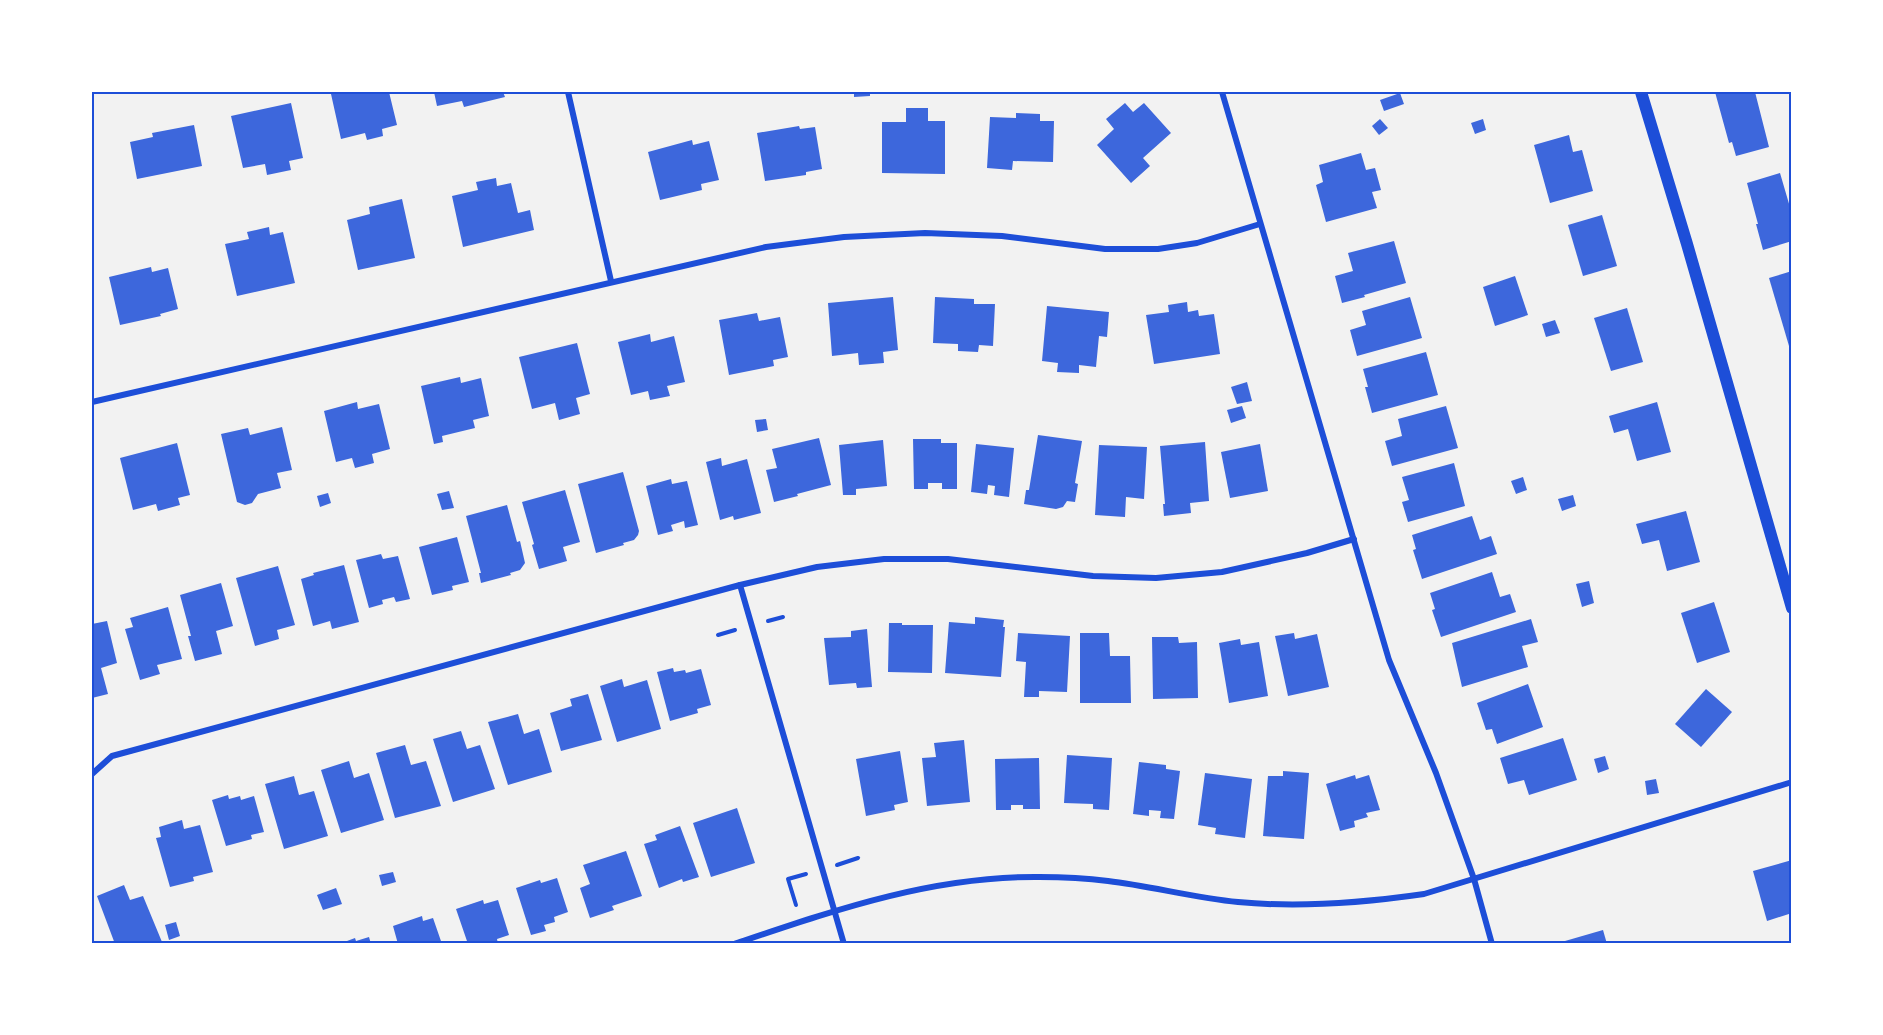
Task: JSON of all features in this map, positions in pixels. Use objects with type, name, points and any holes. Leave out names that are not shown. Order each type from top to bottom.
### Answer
[{"type":"main road","points":[[1641,92],[1687,244],[1791,609]]},
{"type":"street","points":[[568,92],[611,281]]},
{"type":"street","points":[[1222,92],[1389,660],[1436,773],[1474,879],[1492,944]]},
{"type":"street","points":[[92,402],[766,247],[844,237],[925,233],[1002,236],[1105,249],[1158,249],[1197,243],[1260,224]]},
{"type":"street","points":[[92,774],[112,756],[740,585],[818,567],[884,560],[948,559],[1093,576],[1156,578],[1222,572],[1307,553],[1354,539]]},
{"type":"street","points":[[740,585],[844,944]]},
{"type":"street","points":[[734,944],[835,910],[898,893],[964,881],[1038,877],[1108,881],[1237,902],[1304,905],[1370,902],[1424,894],[1791,782]]},
{"type":"building","points":[[389,92],[397,125],[382,129],[383,136],[367,140],[365,133],[341,139],[331,94]]},
{"type":"building","points":[[434,92],[503,92],[505,97],[464,107],[462,101],[437,106]]},
{"type":"building","points":[[854,92],[870,92],[870,96],[854,97]]},
{"type":"building","points":[[1715,92],[1755,92],[1769,147],[1736,156],[1732,142],[1729,143]]},
{"type":"building","points":[[1400,93],[1404,104],[1384,111],[1380,100]]},
{"type":"building","points":[[291,103],[303,158],[289,161],[291,170],[267,175],[265,164],[243,168],[231,116]]},
{"type":"building","points":[[1125,103],[1133,112],[1144,103],[1171,133],[1143,158],[1150,166],[1131,183],[1097,145],[1114,129],[1106,119]]},
{"type":"building","points":[[906,108],[928,108],[928,121],[945,121],[945,174],[882,173],[882,122],[906,122]]},
{"type":"building","points":[[1016,113],[1040,114],[1040,121],[1054,121],[1053,162],[1013,161],[1012,170],[987,168],[990,117],[1016,118]]},
{"type":"building","points":[[1380,119],[1388,128],[1379,135],[1372,126]]},
{"type":"building","points":[[1483,119],[1486,130],[1475,134],[1471,123]]},
{"type":"building","points":[[194,125],[202,166],[137,179],[130,142],[153,137],[152,133]]},
{"type":"building","points":[[799,126],[800,129],[815,127],[822,169],[806,172],[806,175],[765,181],[757,133]]},
{"type":"building","points":[[1569,135],[1573,152],[1582,150],[1593,191],[1550,203],[1534,145]]},
{"type":"building","points":[[692,140],[693,145],[709,141],[719,180],[701,184],[702,190],[660,200],[648,152]]},
{"type":"building","points":[[1361,153],[1366,170],[1375,168],[1381,190],[1372,192],[1377,208],[1326,222],[1316,185],[1323,182],[1319,165]]},
{"type":"building","points":[[1780,173],[1792,214],[1790,224],[1792,241],[1763,250],[1747,183]]},
{"type":"building","points":[[496,178],[497,186],[511,183],[518,213],[530,210],[534,230],[463,247],[452,196],[478,190],[476,182]]},
{"type":"building","points":[[402,199],[415,258],[358,270],[347,220],[370,214],[369,207]]},
{"type":"building","points":[[1602,215],[1617,266],[1583,276],[1568,225]]},
{"type":"building","points":[[269,227],[270,235],[283,232],[295,283],[237,296],[225,244],[249,239],[247,232]]},
{"type":"building","points":[[1394,241],[1406,283],[1342,303],[1335,276],[1353,271],[1348,253]]},
{"type":"building","points":[[151,267],[152,272],[168,268],[178,309],[160,314],[161,316],[120,325],[109,277]]},
{"type":"building","points":[[1792,271],[1792,345],[1789,346],[1769,278]]},
{"type":"building","points":[[1515,276],[1528,315],[1495,326],[1483,287]]},
{"type":"building","points":[[893,297],[898,350],[883,352],[884,363],[859,365],[858,353],[832,356],[828,303]]},
{"type":"building","points":[[935,297],[974,299],[974,304],[995,304],[993,346],[979,345],[978,352],[958,351],[958,344],[933,343]]},
{"type":"building","points":[[1410,297],[1422,338],[1357,356],[1350,330],[1366,325],[1362,311]]},
{"type":"building","points":[[1187,302],[1188,312],[1198,310],[1199,316],[1214,314],[1220,354],[1154,364],[1146,315],[1169,312],[1168,305]]},
{"type":"building","points":[[1047,306],[1109,312],[1107,337],[1099,336],[1096,367],[1079,365],[1079,373],[1057,372],[1058,363],[1042,361]]},
{"type":"building","points":[[1627,308],[1643,362],[1611,371],[1594,318]]},
{"type":"building","points":[[757,313],[759,321],[780,317],[788,357],[773,360],[774,366],[729,375],[719,320]]},
{"type":"building","points":[[1555,320],[1560,333],[1546,337],[1542,324]]},
{"type":"building","points":[[650,334],[651,342],[674,336],[685,382],[667,386],[670,396],[650,400],[648,391],[631,395],[618,342]]},
{"type":"building","points":[[577,343],[590,394],[576,398],[580,414],[559,420],[555,403],[532,409],[519,357]]},
{"type":"building","points":[[1426,352],[1438,395],[1372,413],[1363,369]]},
{"type":"building","points":[[460,377],[461,383],[481,378],[489,416],[473,420],[475,428],[442,436],[443,442],[434,444],[421,386]]},
{"type":"building","points":[[1247,382],[1252,401],[1237,404],[1231,387]]},
{"type":"building","points":[[357,402],[358,409],[379,404],[390,449],[372,454],[374,463],[355,468],[352,458],[336,462],[324,411]]},
{"type":"building","points":[[1657,402],[1671,452],[1637,461],[1628,429],[1614,433],[1609,416]]},
{"type":"building","points":[[1242,406],[1246,418],[1231,423],[1227,410]]},
{"type":"building","points":[[1446,406],[1458,448],[1392,466],[1385,441],[1402,436],[1398,419]]},
{"type":"building","points":[[766,419],[768,430],[757,432],[755,420]]},
{"type":"building","points":[[282,427],[292,470],[277,473],[281,488],[258,494],[252,503],[245,505],[237,502],[221,434],[248,428],[250,435]]},
{"type":"building","points":[[1038,435],[1082,441],[1075,483],[1078,484],[1075,502],[1067,501],[1063,507],[1056,509],[1024,504],[1026,490],[1029,490]]},
{"type":"building","points":[[819,438],[831,485],[774,502],[766,470],[777,468],[772,449]]},
{"type":"building","points":[[913,439],[941,439],[941,443],[957,443],[957,489],[942,489],[942,483],[928,483],[928,489],[914,489]]},
{"type":"building","points":[[883,440],[887,486],[856,489],[856,495],[843,495],[839,445]]},
{"type":"building","points":[[1205,442],[1209,501],[1190,503],[1191,513],[1164,516],[1160,446]]},
{"type":"building","points":[[177,443],[190,495],[178,498],[180,505],[158,511],[156,504],[133,510],[120,458]]},
{"type":"building","points":[[976,444],[1014,448],[1009,497],[994,495],[995,486],[988,485],[987,494],[971,492]]},
{"type":"building","points":[[1260,444],[1268,491],[1230,498],[1221,452]]},
{"type":"building","points":[[1099,445],[1147,447],[1144,499],[1126,497],[1125,517],[1095,515]]},
{"type":"building","points":[[721,458],[722,466],[747,459],[761,513],[734,520],[733,516],[720,520],[706,462]]},
{"type":"building","points":[[1454,463],[1465,506],[1408,522],[1402,502],[1409,500],[1402,477]]},
{"type":"building","points":[[623,472],[639,531],[638,535],[634,540],[623,543],[624,545],[596,553],[578,484]]},
{"type":"building","points":[[1523,477],[1527,490],[1516,494],[1511,481]]},
{"type":"building","points":[[671,479],[672,484],[687,481],[698,525],[685,528],[684,521],[671,525],[673,531],[658,535],[646,486]]},
{"type":"building","points":[[565,490],[580,542],[563,547],[567,561],[539,569],[522,502]]},
{"type":"building","points":[[449,491],[454,508],[442,510],[437,494]]},
{"type":"building","points":[[328,493],[331,503],[320,507],[317,496]]},
{"type":"building","points":[[1573,495],[1576,506],[1562,511],[1558,499]]},
{"type":"building","points":[[507,505],[525,563],[520,570],[510,573],[511,575],[481,583],[479,573],[481,573],[466,516]]},
{"type":"building","points":[[1686,511],[1700,562],[1667,571],[1659,540],[1642,544],[1636,524]]},
{"type":"building","points":[[1472,516],[1480,540],[1491,536],[1497,554],[1422,579],[1413,550],[1416,549],[1412,535]]},
{"type":"building","points":[[457,537],[469,582],[452,586],[453,590],[432,595],[419,547]]},
{"type":"building","points":[[381,554],[383,559],[398,556],[410,599],[396,602],[394,597],[382,600],[383,604],[369,608],[356,560]]},
{"type":"building","points":[[344,565],[359,622],[332,629],[330,621],[313,626],[301,579],[314,575],[313,573]]},
{"type":"building","points":[[278,566],[295,625],[277,630],[279,639],[255,646],[236,578]]},
{"type":"building","points":[[1492,572],[1500,597],[1510,594],[1516,612],[1441,637],[1432,610],[1435,609],[1430,593]]},
{"type":"building","points":[[1589,581],[1594,603],[1582,607],[1576,584]]},
{"type":"building","points":[[221,583],[233,626],[216,631],[222,654],[195,661],[180,595]]},
{"type":"building","points":[[1714,602],[1730,652],[1697,663],[1681,613]]},
{"type":"building","points":[[168,607],[182,659],[157,665],[160,674],[140,680],[125,629],[133,627],[130,618]]},
{"type":"building","points":[[975,617],[1004,620],[1001,677],[945,673],[949,622],[975,624]]},
{"type":"building","points":[[1531,619],[1538,642],[1522,646],[1528,667],[1462,687],[1452,643]]},
{"type":"building","points":[[107,621],[117,663],[101,668],[108,694],[92,698],[92,624]]},
{"type":"building","points":[[889,623],[933,625],[932,673],[888,672]]},
{"type":"building","points":[[867,629],[872,687],[857,688],[856,683],[829,685],[824,638],[851,637],[851,631]]},
{"type":"building","points":[[1018,633],[1070,636],[1067,692],[1039,691],[1039,697],[1024,697],[1026,662],[1016,661]]},
{"type":"building","points":[[1080,633],[1109,633],[1110,656],[1130,656],[1131,703],[1080,703]]},
{"type":"building","points":[[1294,633],[1295,639],[1317,634],[1329,687],[1288,696],[1275,636]]},
{"type":"building","points":[[1152,637],[1178,637],[1179,643],[1197,642],[1198,698],[1153,699]]},
{"type":"building","points":[[1240,639],[1241,645],[1259,642],[1268,696],[1229,703],[1219,643]]},
{"type":"building","points":[[673,668],[674,672],[685,670],[686,673],[701,669],[711,705],[697,709],[698,713],[670,721],[657,672]]},
{"type":"building","points":[[622,679],[624,687],[647,680],[661,729],[617,742],[600,686]]},
{"type":"building","points":[[1528,684],[1543,727],[1497,744],[1492,729],[1486,730],[1477,703]]},
{"type":"building","points":[[1706,689],[1732,712],[1701,747],[1675,724]]},
{"type":"building","points":[[588,694],[602,740],[561,751],[550,713],[572,706],[570,699]]},
{"type":"building","points":[[518,714],[524,734],[539,729],[552,772],[508,785],[488,722]]},
{"type":"building","points":[[461,731],[467,749],[480,745],[495,789],[453,802],[433,739]]},
{"type":"building","points":[[1563,738],[1577,780],[1529,795],[1524,780],[1508,784],[1500,758]]},
{"type":"building","points":[[964,740],[970,802],[927,806],[922,758],[936,757],[934,743]]},
{"type":"building","points":[[405,745],[411,765],[426,761],[441,806],[395,818],[376,753]]},
{"type":"building","points":[[900,751],[908,802],[894,805],[895,810],[866,816],[856,759]]},
{"type":"building","points":[[1067,755],[1112,758],[1109,810],[1093,809],[1093,804],[1064,803]]},
{"type":"building","points":[[1605,756],[1609,769],[1598,773],[1594,759]]},
{"type":"building","points":[[1039,758],[1040,809],[1023,809],[1023,805],[1011,805],[1011,810],[996,810],[995,759]]},
{"type":"building","points":[[349,761],[354,778],[369,773],[384,820],[341,833],[321,770]]},
{"type":"building","points":[[1139,762],[1166,765],[1166,769],[1180,771],[1174,819],[1160,818],[1161,811],[1149,810],[1149,816],[1133,814]]},
{"type":"building","points":[[1283,771],[1309,773],[1304,839],[1263,836],[1268,776],[1283,776]]},
{"type":"building","points":[[1205,773],[1252,779],[1245,838],[1215,834],[1216,828],[1198,825]]},
{"type":"building","points":[[1355,775],[1356,779],[1369,775],[1380,810],[1366,813],[1368,817],[1354,821],[1355,827],[1340,831],[1326,784]]},
{"type":"building","points":[[294,776],[299,795],[314,791],[328,836],[284,849],[265,784]]},
{"type":"building","points":[[1656,779],[1659,793],[1647,795],[1645,781]]},
{"type":"building","points":[[228,795],[229,799],[240,796],[241,800],[254,796],[264,832],[251,835],[252,839],[226,846],[212,800]]},
{"type":"building","points":[[737,808],[755,863],[711,877],[693,823]]},
{"type":"building","points":[[182,820],[184,829],[200,825],[213,872],[193,877],[194,881],[170,887],[156,838],[161,837],[159,827]]},
{"type":"building","points":[[680,826],[699,877],[683,882],[682,879],[659,888],[644,844],[657,840],[655,835]]},
{"type":"building","points":[[626,851],[642,896],[612,906],[614,910],[590,918],[580,888],[590,884],[583,865]]},
{"type":"building","points":[[1792,860],[1792,913],[1767,921],[1753,871]]},
{"type":"building","points":[[393,872],[396,882],[382,886],[379,875]]},
{"type":"building","points":[[557,878],[568,912],[554,917],[555,922],[544,925],[546,931],[531,935],[516,888],[540,880],[541,883]]},
{"type":"building","points":[[124,885],[130,900],[143,896],[162,942],[115,944],[97,896]]},
{"type":"building","points":[[336,888],[342,904],[323,910],[317,895]]},
{"type":"building","points":[[483,900],[484,904],[498,900],[509,935],[497,939],[498,944],[468,944],[456,909]]},
{"type":"building","points":[[422,916],[423,921],[433,918],[442,944],[398,944],[393,926]]},
{"type":"building","points":[[176,922],[180,936],[169,940],[165,925]]},
{"type":"building","points":[[1603,930],[1607,944],[1566,944],[1565,941]]},
{"type":"building","points":[[369,937],[371,944],[339,944],[355,938],[356,941]]}]
